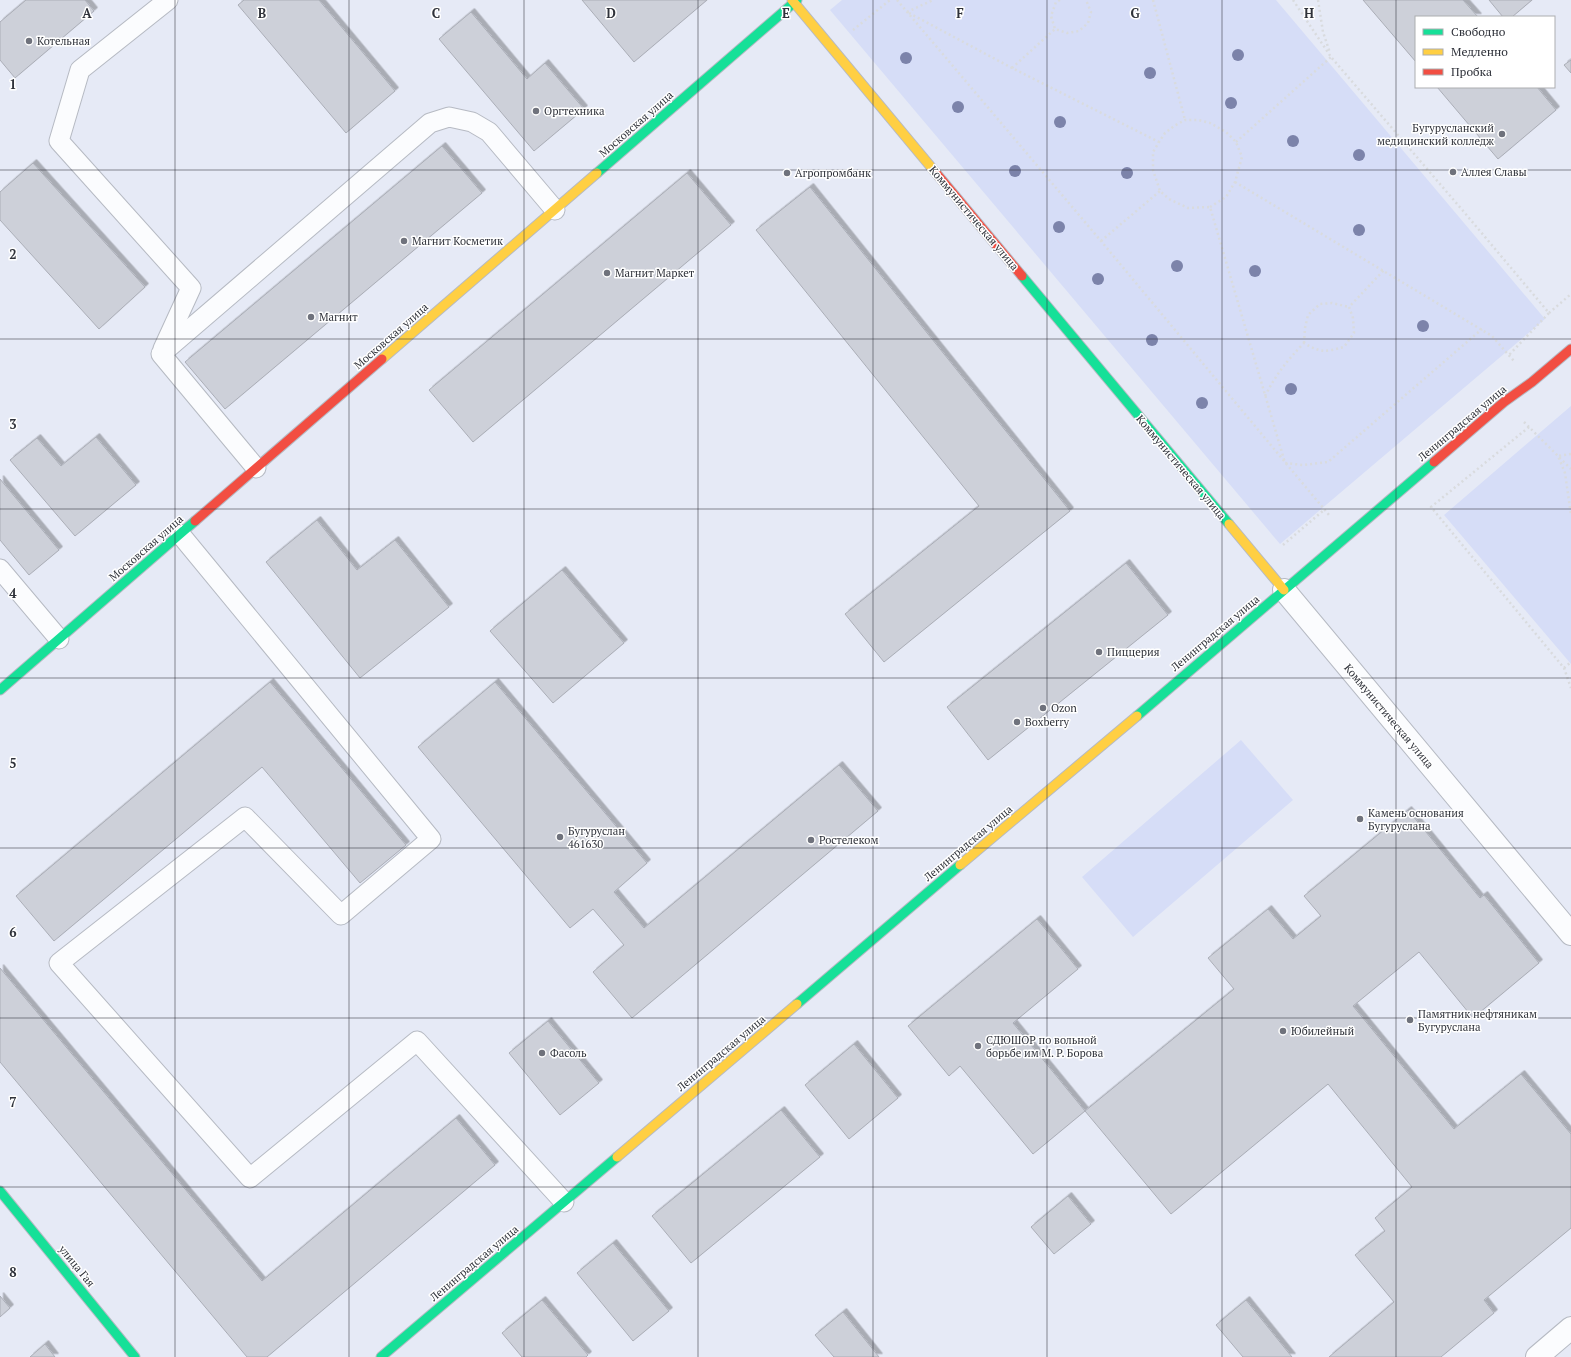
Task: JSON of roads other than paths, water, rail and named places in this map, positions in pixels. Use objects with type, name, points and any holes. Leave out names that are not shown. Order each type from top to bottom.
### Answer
[{"type":"street","name":"Московская улица","points":[[0,690],[555,210],[794,1]]},
{"type":"street","name":"Коммунистическая улица","points":[[794,1],[1571,934]]},
{"type":"street","name":"Ленинградская улица","points":[[381,1357],[1504,402],[1532,382],[1571,349]]},
{"type":"street","name":"улица Гая","points":[[0,1191],[135,1357]]},
{"type":"street","points":[[1537,1357],[1571,1328]]},
{"type":"lane","points":[[161,354],[191,288],[59,141],[80,70],[168,0]]},
{"type":"lane","points":[[161,354],[430,123],[450,117],[472,122],[489,132],[555,210]]},
{"type":"lane","points":[[161,354],[256,468]]},
{"type":"lane","points":[[180,534],[432,838],[341,915],[245,817],[59,963],[250,1178],[417,1041],[564,1202]]},
{"type":"lane","points":[[0,570],[59,639]]},
{"type":"place","name":"Котельная","points":[[29,41]]},
{"type":"place","name":"Оргтехника","points":[[536,111]]},
{"type":"place","name":"Бугурусланский медицинский колледж","points":[[1502,134]]},
{"type":"place","name":"Аллея Славы","points":[[1453,172]]},
{"type":"place","name":"Агропромбанк","points":[[787,173]]},
{"type":"place","name":"Магнит Косметик","points":[[404,241]]},
{"type":"place","name":"Магнит Маркет","points":[[607,273]]},
{"type":"place","name":"Магнит","points":[[311,317]]},
{"type":"place","name":"Пиццерия","points":[[1099,652]]},
{"type":"place","name":"Ozon","points":[[1043,708]]},
{"type":"place","name":"Boxberry","points":[[1017,722]]},
{"type":"place","name":"Камень основания Бугуруслана","points":[[1360,819]]},
{"type":"place","name":"Бугуруслан 461630","points":[[560,837]]},
{"type":"place","name":"Ростелеком","points":[[811,840]]},
{"type":"place","name":"Памятник нефтяникам Бугуруслана","points":[[1410,1020]]},
{"type":"place","name":"Юбилейный","points":[[1283,1031]]},
{"type":"place","name":"СДЮШОР по вольной борьбе им М. Р. Борова","points":[[978,1046]]},
{"type":"place","name":"Фасоль","points":[[542,1053]]}]
